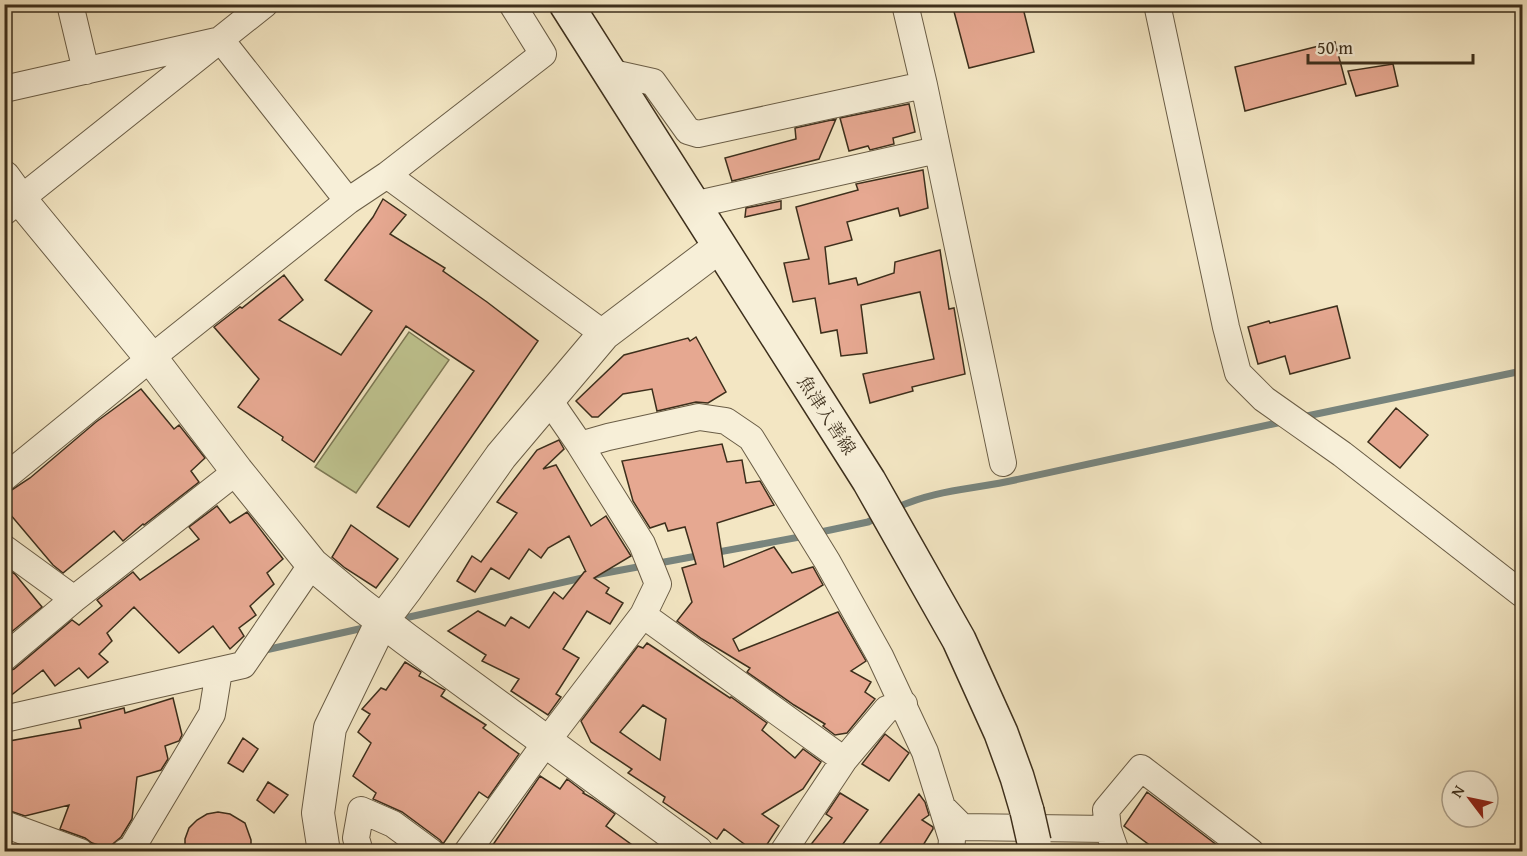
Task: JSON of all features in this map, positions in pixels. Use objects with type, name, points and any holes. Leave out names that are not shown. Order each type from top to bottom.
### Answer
[{"type":"main road","name":"魚津入善線","points":[[566,4],[869,481],[904,541],[959,640],[1001,733],[1017,777],[1032,835]]},
{"type":"street","points":[[70,4],[86,70]]},
{"type":"street","points":[[265,4],[221,40],[10,196],[151,358],[237,471],[312,564],[382,621],[697,852]]},
{"type":"street","points":[[4,477],[348,201],[387,175],[543,54],[512,4]]},
{"type":"street","points":[[905,4],[1003,463]]},
{"type":"street","points":[[1157,4],[1226,327],[1238,372],[1264,399],[1342,454],[1522,594]]},
{"type":"street","points":[[4,89],[221,40]]},
{"type":"street","points":[[221,40],[348,201]]},
{"type":"street","points":[[608,72],[653,82],[688,131],[698,134],[924,85]]},
{"type":"street","points":[[693,206],[937,150]]},
{"type":"street","points":[[387,175],[604,334]]},
{"type":"street","points":[[324,852],[318,813],[330,728],[382,621],[501,456],[604,334],[719,247]]},
{"type":"street","points":[[467,852],[547,741],[643,615],[657,584],[642,544],[549,400]]},
{"type":"street","points":[[580,445],[699,417],[726,421],[751,438],[828,561],[904,705],[925,752],[943,808],[952,839],[951,852]]},
{"type":"street","points":[[4,658],[74,599],[237,471]]},
{"type":"street","points":[[4,548],[74,599]]},
{"type":"street","points":[[4,719],[243,665],[312,564]]},
{"type":"street","points":[[643,615],[844,760]]},
{"type":"street","points":[[125,852],[132,848],[212,714],[219,671]]},
{"type":"street","points":[[783,852],[844,760],[887,709],[904,705]]},
{"type":"street","points":[[943,808],[962,827],[1112,840],[1106,810],[1141,768],[1251,852]]},
{"type":"street","points":[[360,852],[356,838],[361,810],[393,824],[430,852]]},
{"type":"street","points":[[4,824],[80,852]]},
{"type":"green space","points":[[409,332],[449,360],[356,493],[315,467]]},
{"type":"building","points":[[952,4],[1022,4],[1034,52],[969,68]]},
{"type":"building","points":[[1335,42],[1346,84],[1245,111],[1235,67]]},
{"type":"building","points":[[1393,64],[1398,86],[1356,96],[1348,71]]},
{"type":"building","points":[[909,104],[915,132],[893,138],[894,144],[870,150],[868,146],[849,151],[840,118]]},
{"type":"building","points":[[836,119],[819,159],[732,181],[725,158],[796,139],[795,128]]},
{"type":"building","points":[[923,170],[928,208],[900,216],[898,208],[847,222],[852,240],[825,247],[829,284],[856,278],[858,285],[894,273],[895,262],[940,250],[949,309],[954,308],[965,374],[912,387],[913,391],[870,403],[863,374],[934,359],[920,292],[861,305],[867,353],[841,356],[837,330],[821,333],[815,298],[793,302],[784,263],[809,259],[796,207],[858,190],[856,184]]},
{"type":"building","points":[[383,199],[406,215],[390,234],[445,268],[443,271],[538,341],[409,527],[377,507],[474,371],[406,326],[314,462],[282,440],[283,437],[238,407],[259,379],[214,327],[284,275],[303,300],[279,320],[341,355],[372,311],[325,280],[373,217]]},
{"type":"building","points":[[781,201],[781,209],[745,217],[746,208]]},
{"type":"building","points":[[1337,306],[1350,358],[1290,374],[1285,356],[1258,364],[1248,327]]},
{"type":"building","points":[[696,337],[726,392],[708,403],[696,402],[657,411],[652,389],[623,394],[598,417],[592,417],[576,401],[624,355],[688,338],[690,341]]},
{"type":"building","points":[[141,389],[174,429],[179,425],[205,458],[191,471],[199,482],[123,541],[114,531],[63,573],[53,565],[4,507],[4,495],[30,478],[96,422]]},
{"type":"building","points":[[1396,408],[1428,435],[1400,468],[1368,442]]},
{"type":"building","points":[[559,440],[564,449],[543,469],[556,465],[591,526],[606,516],[631,556],[594,578],[609,588],[606,593],[623,603],[610,624],[587,611],[563,649],[579,658],[556,694],[561,697],[548,715],[511,691],[519,679],[482,661],[486,655],[448,631],[478,611],[505,626],[511,617],[529,628],[554,592],[563,599],[586,572],[569,536],[548,548],[541,558],[529,549],[509,579],[491,568],[475,592],[457,581],[472,556],[481,562],[517,513],[497,502],[537,450]]},
{"type":"building","points":[[722,444],[727,462],[742,460],[746,483],[760,481],[774,505],[717,523],[724,567],[774,547],[792,573],[813,567],[823,585],[733,639],[739,651],[838,612],[866,661],[851,671],[871,682],[865,692],[875,699],[847,733],[835,735],[823,726],[825,724],[747,672],[750,668],[677,621],[692,602],[682,568],[696,564],[685,527],[668,531],[665,523],[650,528],[633,501],[622,461]]},
{"type":"building","points":[[217,506],[230,523],[247,512],[283,559],[267,573],[274,584],[250,606],[256,615],[239,628],[244,636],[230,649],[213,626],[179,653],[134,607],[107,633],[112,641],[99,654],[108,662],[88,678],[79,668],[55,686],[43,670],[4,701],[4,673],[14,669],[72,620],[79,625],[102,606],[97,600],[133,572],[140,580],[199,539],[189,527]]},
{"type":"building","points":[[351,525],[398,559],[376,588],[332,557]]},
{"type":"building","points":[[4,567],[15,574],[42,607],[4,638]]},
{"type":"building","points":[[647,643],[767,723],[762,730],[795,758],[803,749],[821,762],[803,789],[762,814],[779,826],[762,852],[755,852],[724,829],[717,839],[663,802],[665,797],[628,773],[632,769],[591,742],[581,721],[638,646],[643,648]],"holes":[[[643,705],[666,719],[660,760],[620,732]]]},
{"type":"building","points":[[405,662],[421,672],[419,676],[445,690],[441,696],[486,725],[483,728],[519,754],[488,798],[479,792],[443,844],[402,812],[373,799],[376,793],[353,776],[371,743],[358,732],[370,714],[362,709],[381,688],[386,690]]},
{"type":"building","points":[[173,698],[182,735],[179,741],[165,746],[168,759],[161,770],[137,777],[132,819],[121,837],[108,848],[60,829],[69,805],[25,816],[4,809],[4,742],[81,728],[79,720],[124,708],[125,713]]},
{"type":"building","points":[[885,734],[909,753],[889,781],[862,764]]},
{"type":"building","points":[[243,738],[258,749],[243,772],[228,763]]},
{"type":"building","points":[[540,776],[560,789],[567,779],[583,793],[615,814],[606,826],[642,852],[488,852]]},
{"type":"building","points":[[268,782],[288,795],[274,813],[257,800]]},
{"type":"building","points":[[1147,792],[1226,852],[1159,852],[1124,826]]},
{"type":"building","points":[[840,793],[868,810],[837,852],[805,852],[832,818],[826,814]]},
{"type":"building","points":[[919,794],[925,802],[929,815],[922,820],[933,829],[919,852],[873,852]]},
{"type":"building","points":[[218,812],[230,814],[245,823],[251,840],[251,852],[185,852],[185,839],[189,828],[207,814]]},
{"type":"waterway","points":[[1302,417],[1522,371]]},
{"type":"waterway","points":[[896,508],[925,497],[1015,480],[1282,422]]},
{"type":"waterway","points":[[816,533],[868,522],[880,516]]},
{"type":"waterway","points":[[713,553],[805,536]]},
{"type":"waterway","points":[[396,620],[600,574],[702,555]]},
{"type":"waterway","points":[[261,651],[368,627]]}]
